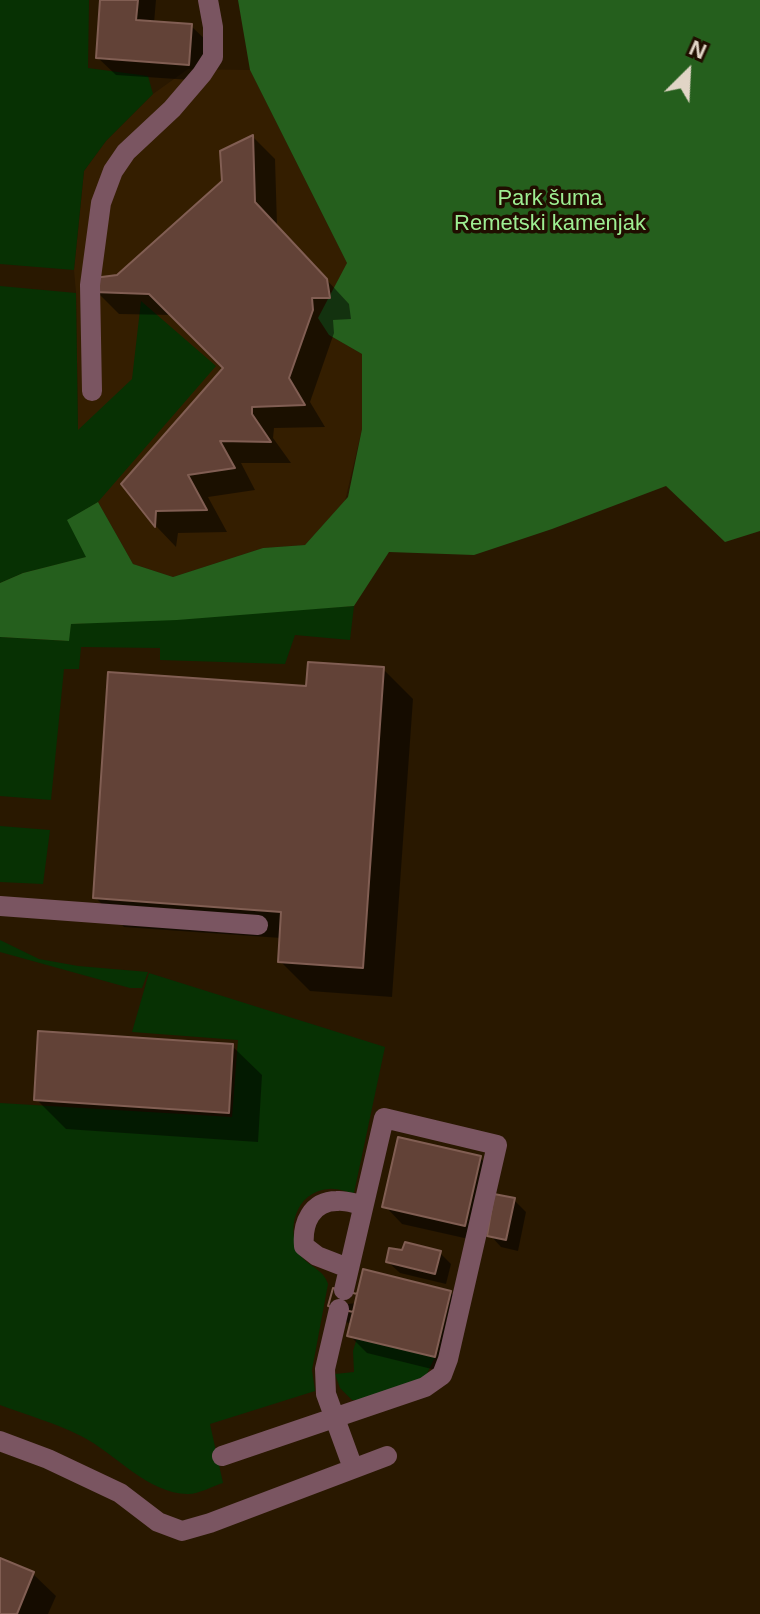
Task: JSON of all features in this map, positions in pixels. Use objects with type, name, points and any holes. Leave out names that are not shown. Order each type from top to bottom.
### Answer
[{"type":"street","points":[[92,391],[90,285],[101,203],[113,171],[126,152],[172,109],[213,57],[213,27],[208,0]]},
{"type":"street","points":[[0,906],[258,925]]},
{"type":"street","points":[[222,1456],[334,1419],[425,1387],[442,1375],[497,1145],[384,1118],[325,1369],[326,1394],[334,1419],[353,1468]]},
{"type":"street","points":[[348,1268],[317,1256],[304,1246],[303,1230],[309,1215],[322,1204],[337,1200],[363,1205]]},
{"type":"street","points":[[0,1441],[48,1459],[120,1493],[158,1522],[182,1531],[387,1456]]},
{"type":"shaded area","points":[[188,69],[250,70],[347,263],[329,335],[362,354],[362,429],[345,501],[305,545],[263,548],[173,577],[133,564],[98,502],[78,431],[74,270],[84,171],[106,141],[153,94]]},
{"type":"green space","points":[[0,0],[89,0],[88,68],[148,76],[153,94],[106,141],[84,171],[74,270],[0,264]]},
{"type":"green space","name":"Park šuma Remetski kamenjak","points":[[238,0],[760,0],[760,531],[725,542],[666,486],[474,555],[389,552],[354,606],[177,620],[71,624],[69,641],[0,637],[0,583],[23,573],[86,557],[67,520],[98,502],[133,564],[173,577],[263,548],[305,545],[348,497],[362,429],[362,354],[329,335],[318,318],[347,263],[250,70]]},
{"type":"green space","points":[[0,286],[76,293],[78,430],[132,379],[141,301],[216,366],[98,502],[68,520],[87,557],[23,573],[0,583]]},
{"type":"green space","points":[[354,606],[350,640],[295,635],[285,664],[160,660],[160,648],[81,647],[79,669],[64,669],[51,800],[0,796],[0,637],[68,641],[71,624]]},
{"type":"green space","points":[[0,826],[50,830],[43,884],[0,882]]},
{"type":"green space","points":[[0,940],[39,959],[148,972],[142,988],[130,988],[0,952]]},
{"type":"green space","points":[[149,973],[385,1047],[354,1193],[332,1189],[317,1191],[308,1197],[296,1214],[294,1236],[297,1247],[302,1257],[323,1275],[328,1284],[312,1370],[315,1391],[210,1424],[223,1483],[188,1494],[173,1492],[146,1480],[81,1436],[0,1405],[0,1103],[232,1117],[238,1040],[132,1032]]},
{"type":"green space","points":[[357,1338],[435,1357],[425,1378],[364,1400],[352,1400],[340,1388],[335,1374],[354,1372],[353,1351]]},
{"type":"building","points":[[100,0],[138,0],[136,20],[192,24],[189,65],[96,58]]},
{"type":"building","points":[[253,135],[255,202],[327,279],[330,298],[312,298],[313,310],[289,378],[305,405],[252,407],[252,414],[271,442],[220,441],[235,468],[188,475],[207,510],[156,511],[155,527],[121,484],[223,368],[149,294],[94,292],[94,278],[117,275],[222,181],[220,151]]},
{"type":"building","points":[[308,662],[384,667],[363,968],[278,962],[281,912],[93,898],[108,672],[306,686]]},
{"type":"building","points":[[38,1031],[233,1044],[229,1113],[34,1100]]},
{"type":"building","points":[[398,1137],[481,1156],[465,1226],[382,1207]]},
{"type":"building","points":[[494,1194],[515,1198],[506,1240],[487,1236]]},
{"type":"building","points":[[405,1242],[441,1251],[435,1274],[386,1262],[389,1248],[402,1250]]},
{"type":"building","points":[[363,1269],[451,1291],[435,1357],[347,1336],[353,1312],[328,1306],[333,1288],[357,1294]]},
{"type":"building","points":[[333,1288],[357,1294],[353,1312],[328,1306]]},
{"type":"building","points":[[0,1558],[34,1572],[17,1614],[0,1614]]}]
